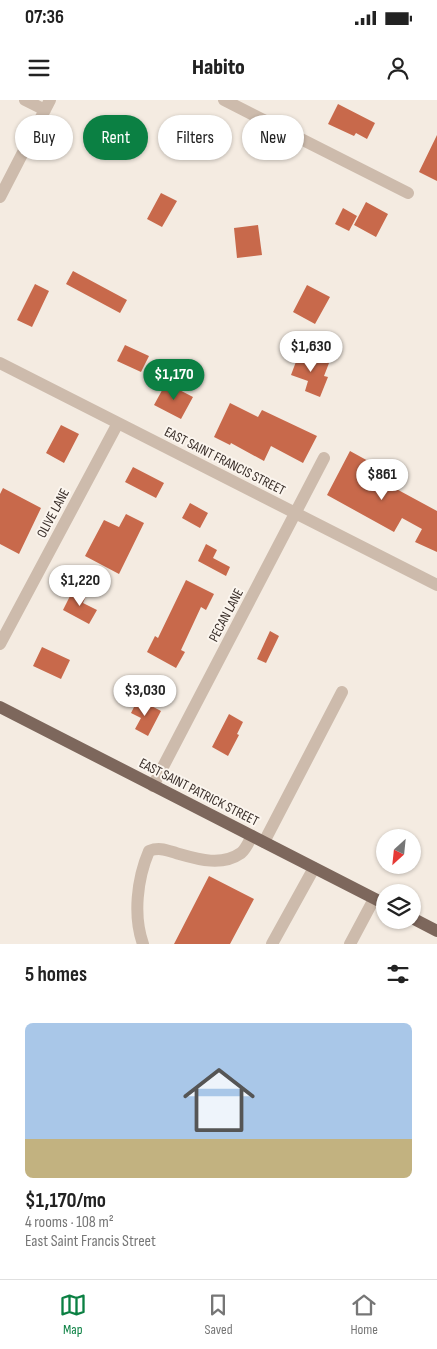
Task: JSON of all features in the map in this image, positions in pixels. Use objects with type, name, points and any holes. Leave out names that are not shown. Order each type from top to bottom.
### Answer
[{"type":"main road","name":"EAST SAINT PATRICK STREET","points":[[0,707],[376,900]]},
{"type":"main road","points":[[421,923],[437,931]]},
{"type":"street","points":[[0,197],[47,105],[25,100]]},
{"type":"street","points":[[224,100],[408,194]]},
{"type":"street","name":"EAST SAINT FRANCIS STREET","points":[[0,362],[437,586]]},
{"type":"street","name":"OLIVE LANE","points":[[0,644],[118,423]]},
{"type":"street","name":"PECAN LANE","points":[[154,786],[324,458]]},
{"type":"street","points":[[264,842],[342,692]]},
{"type":"street","points":[[143,944],[139,932],[138,897],[141,878],[149,851],[156,848],[210,862],[223,860],[242,852],[252,836]]},
{"type":"street","points":[[272,944],[314,868]]},
{"type":"street","points":[[350,944],[376,906]]},
{"type":"building","points":[[338,104],[375,123],[367,139],[356,133],[354,136],[328,124]]},
{"type":"building","points":[[437,135],[437,181],[419,172]]},
{"type":"building","points":[[161,193],[177,201],[162,227],[147,219]]},
{"type":"building","points":[[366,202],[388,214],[376,237],[354,225]]},
{"type":"building","points":[[343,208],[357,216],[349,231],[335,224]]},
{"type":"building","points":[[258,225],[262,255],[237,258],[234,228]]},
{"type":"building","points":[[73,271],[127,300],[120,313],[66,284]]},
{"type":"building","points":[[35,284],[49,291],[32,327],[17,320]]},
{"type":"building","points":[[307,285],[330,297],[315,324],[293,312]]},
{"type":"building","points":[[125,345],[149,356],[141,372],[117,361]]},
{"type":"building","points":[[300,351],[329,363],[324,376],[328,377],[320,397],[305,391],[308,381],[291,375]]},
{"type":"building","points":[[166,383],[193,397],[181,419],[154,405]]},
{"type":"building","points":[[230,403],[258,417],[262,410],[317,436],[303,463],[271,446],[264,461],[231,443],[230,445],[214,437]]},
{"type":"building","points":[[61,425],[79,434],[64,463],[46,453]]},
{"type":"building","points":[[350,451],[370,462],[365,472],[437,511],[437,552],[415,542],[422,529],[402,518],[394,532],[327,495]]},
{"type":"building","points":[[133,467],[164,483],[156,498],[125,482]]},
{"type":"building","points":[[3,488],[41,508],[19,554],[0,544],[0,494]]},
{"type":"building","points":[[190,503],[208,513],[200,528],[182,518]]},
{"type":"building","points":[[126,514],[144,523],[119,574],[85,556],[104,520],[119,527]]},
{"type":"building","points":[[206,544],[217,550],[213,558],[230,567],[226,576],[198,561]]},
{"type":"building","points":[[186,580],[214,594],[206,610],[201,607],[181,650],[185,652],[176,668],[147,652],[155,636],[158,638]]},
{"type":"building","points":[[74,588],[87,594],[83,603],[97,610],[89,624],[63,610]]},
{"type":"building","points":[[270,631],[279,636],[266,663],[257,659]]},
{"type":"building","points":[[42,647],[70,660],[61,679],[33,666]]},
{"type":"building","points":[[138,699],[161,711],[148,736],[135,729],[141,718],[131,713]]},
{"type":"building","points":[[229,714],[243,722],[237,734],[239,735],[228,756],[212,747]]},
{"type":"building","points":[[209,876],[254,899],[230,944],[174,944]]}]
